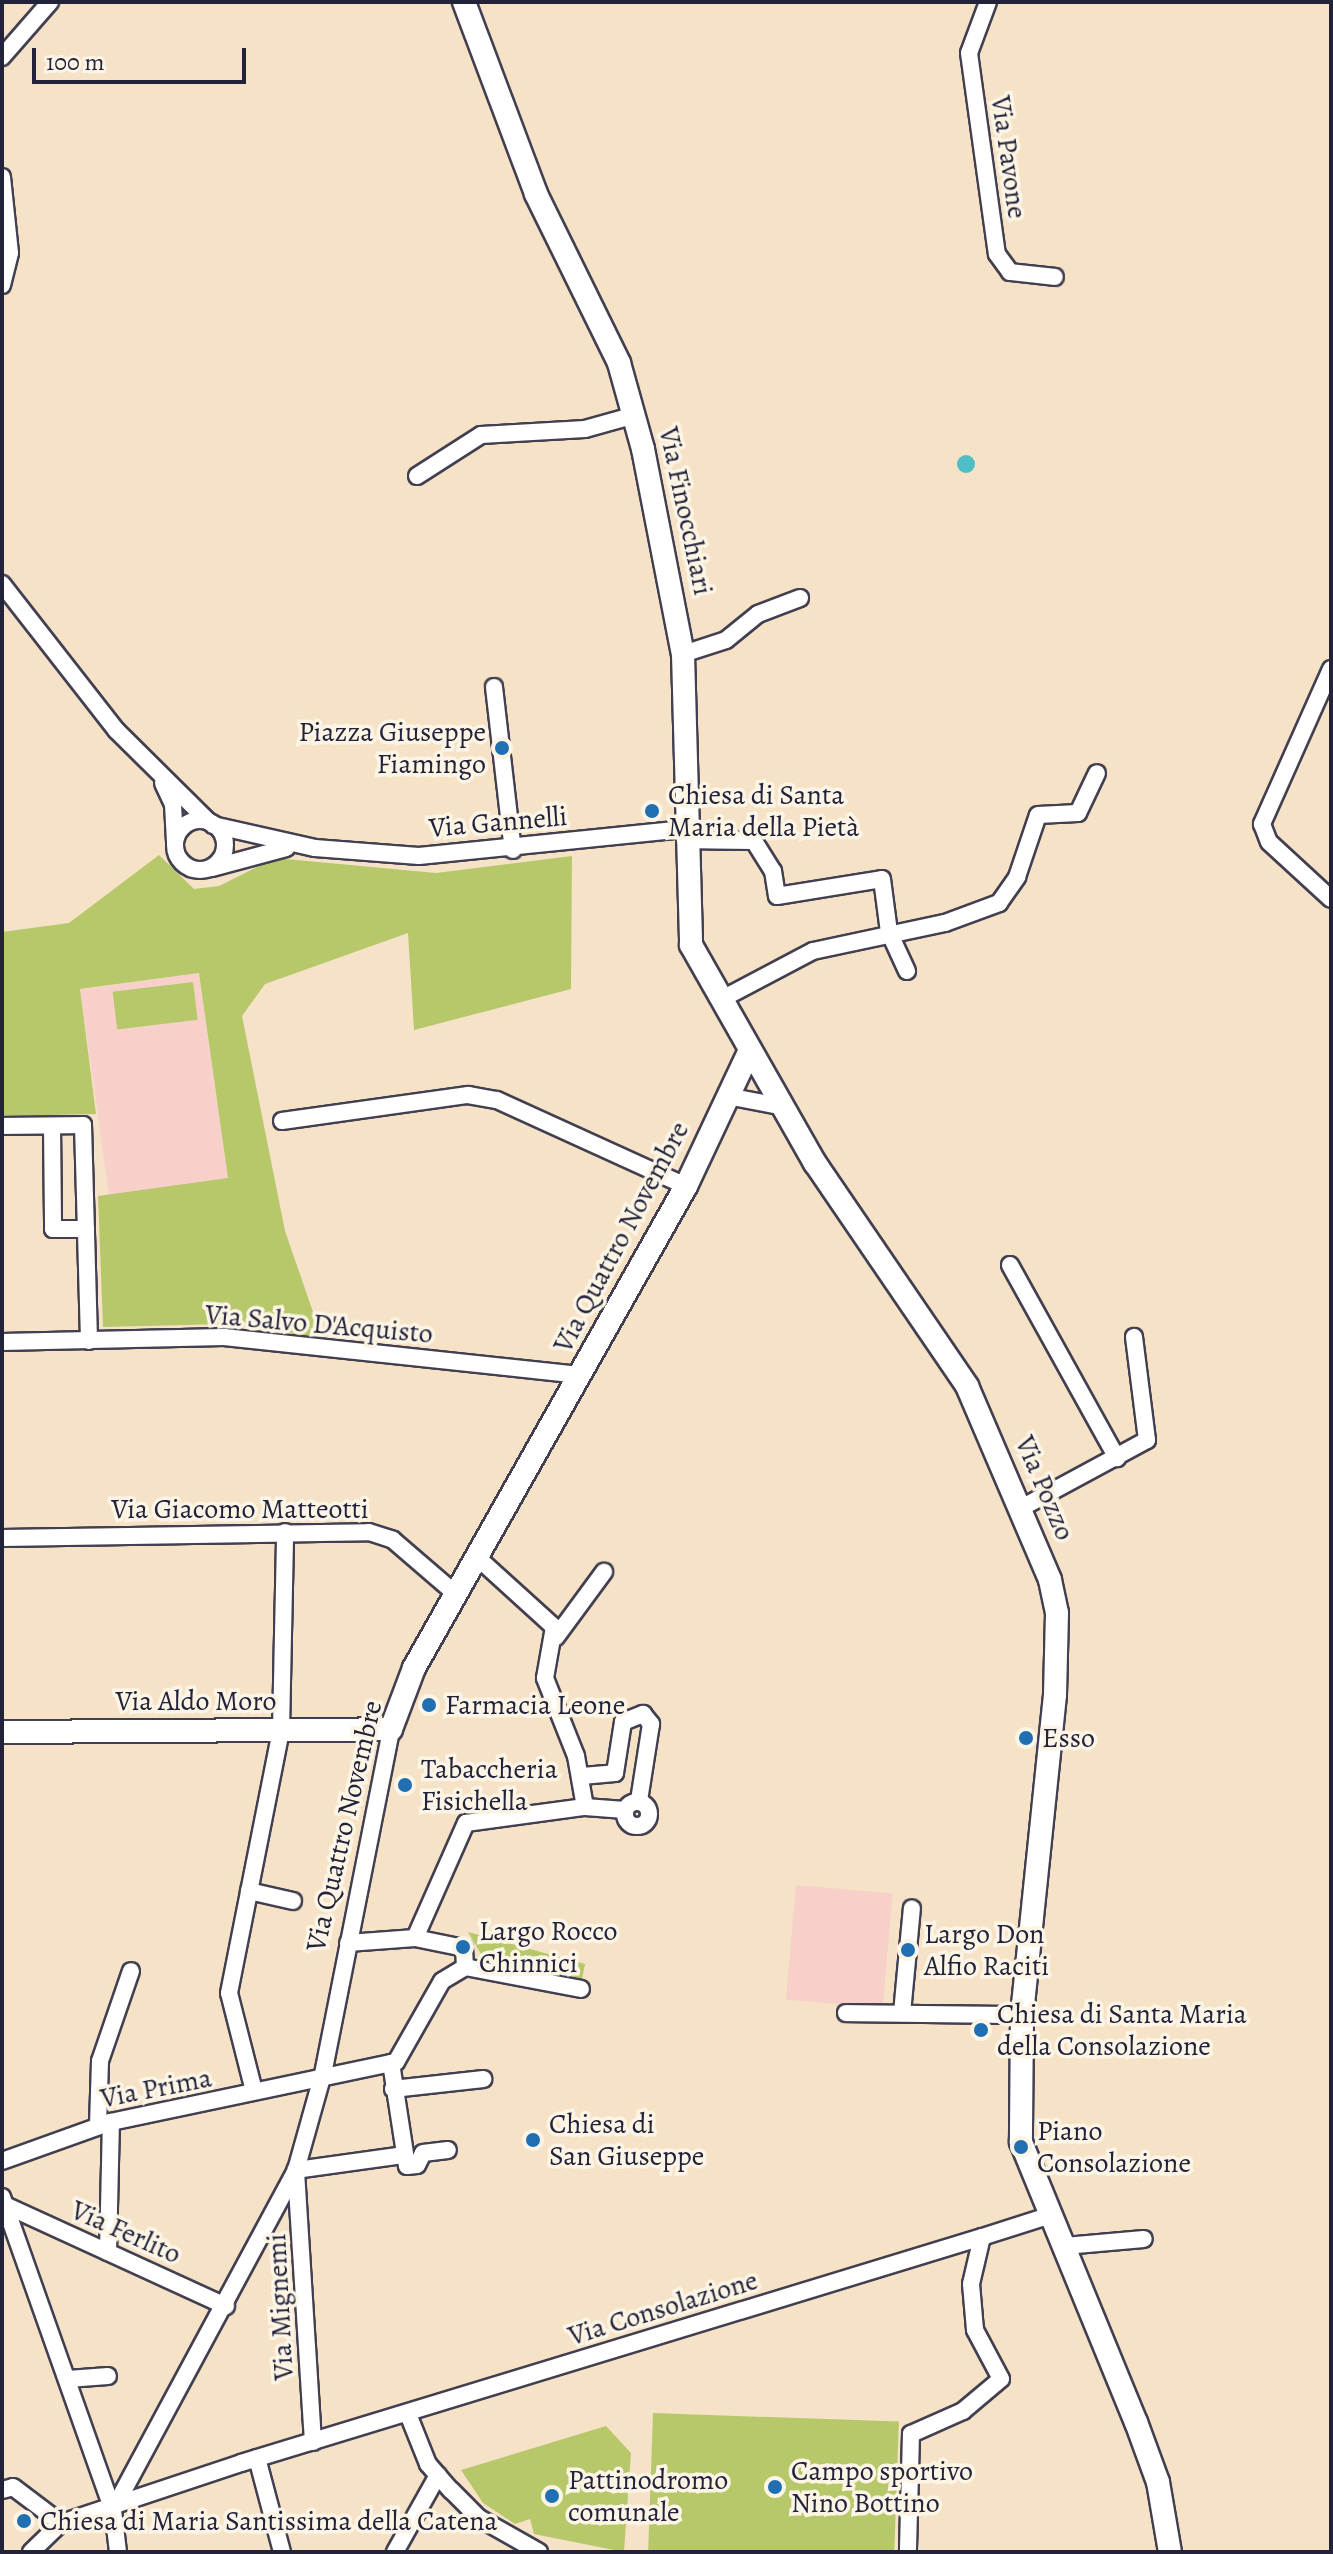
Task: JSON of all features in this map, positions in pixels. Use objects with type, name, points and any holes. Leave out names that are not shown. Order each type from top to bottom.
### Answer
[{"type":"street","points":[[2,57],[50,2]]},
{"type":"street","name":"Via Pavone","points":[[988,2],[971,43],[970,72],[997,254],[1010,272],[1055,277]]},
{"type":"street","name":"Via Finocchiari","points":[[470,9],[536,194],[619,363],[635,415],[683,654],[688,929],[720,1000],[749,1052]]},
{"type":"street","points":[[2,177],[10,253],[2,285]]},
{"type":"street","points":[[417,476],[481,435],[585,429],[635,415]]},
{"type":"street","points":[[2,584],[150,766],[211,823],[224,850],[205,870],[179,860],[173,804],[150,766]]},
{"type":"street","points":[[683,654],[800,598]]},
{"type":"street","points":[[1331,669],[1262,824],[1269,842],[1331,899]]},
{"type":"street","points":[[494,687],[513,850]]},
{"type":"street","points":[[720,1000],[813,951],[889,932],[945,923],[999,903],[1017,877],[1038,815],[1078,813],[1097,773]]},
{"type":"street","points":[[175,841],[192,822],[211,823]]},
{"type":"street","name":"Via Gannelli","points":[[211,823],[315,848]]},
{"type":"street","name":"Via Gannelli","points":[[205,870],[270,848],[315,848],[419,856],[685,834],[754,841],[773,871],[777,896],[882,879],[889,932]]},
{"type":"street","points":[[889,932],[907,971]]},
{"type":"street","name":"Via Quattro Novembre","points":[[113,2510],[226,2306],[296,2170],[323,2074],[391,1729],[414,1668],[479,1559],[686,1186],[749,1052]]},
{"type":"street","name":"Via Pozzo","points":[[749,1052],[967,1386],[1023,1507],[1050,1580],[1057,1626],[1022,2015],[1021,2142],[1158,2482],[1170,2552]]},
{"type":"street","points":[[282,1121],[468,1095],[497,1100],[686,1186]]},
{"type":"street","points":[[727,1096],[784,1107]]},
{"type":"street","points":[[2,1126],[83,1125],[89,1341]]},
{"type":"street","points":[[52,1126],[53,1229],[86,1229]]},
{"type":"street","points":[[1010,1265],[1117,1458]]},
{"type":"street","name":"Via Salvo D'Acquisto","points":[[2,1342],[224,1337],[582,1375]]},
{"type":"street","points":[[1023,1507],[1147,1440],[1134,1337]]},
{"type":"street","points":[[254,2091],[229,1993],[281,1730],[285,1532]]},
{"type":"street","name":"Via Giacomo Matteotti","points":[[2,1538],[285,1532],[380,1534],[457,1595]]},
{"type":"street","points":[[479,1559],[554,1627],[556,1637]]},
{"type":"street","points":[[585,1807],[582,1776],[545,1678],[556,1637],[604,1572]]},
{"type":"street","points":[[415,1938],[466,1823],[585,1807],[632,1806],[651,1724],[643,1714],[623,1722],[615,1773],[582,1776]]},
{"type":"street","name":"Via Aldo Moro","points":[[2,1732],[391,1729]]},
{"type":"street","points":[[249,1891],[293,1901]]},
{"type":"street","points":[[902,2013],[912,1908]]},
{"type":"street","points":[[348,1943],[415,1938],[464,1948],[465,1967]]},
{"type":"street","points":[[448,2150],[423,2153],[417,2165],[407,2166],[391,2063],[442,1981],[465,1967],[581,1989]]},
{"type":"street","points":[[108,2252],[100,2061],[131,1971]]},
{"type":"street","points":[[846,2013],[1022,2015]]},
{"type":"street","name":"Via Prima","points":[[2,2161],[104,2124],[323,2074],[391,2063]]},
{"type":"street","points":[[393,2089],[483,2079]]},
{"type":"street","points":[[296,2170],[404,2155]]},
{"type":"street","name":"Via Mignemi","points":[[296,2170],[313,2442]]},
{"type":"street","points":[[3,2201],[113,2510],[118,2552]]},
{"type":"street","name":"Via Ferlito","points":[[3,2201],[226,2306]]},
{"type":"street","name":"Via Consolazione","points":[[61,2523],[113,2510],[257,2458],[1051,2215]]},
{"type":"street","points":[[908,2552],[911,2434],[963,2411],[1001,2379],[975,2330],[971,2284],[982,2237]]},
{"type":"street","points":[[1065,2246],[1144,2239]]},
{"type":"street","points":[[68,2379],[108,2376]]},
{"type":"street","points":[[408,2414],[438,2475],[479,2518],[528,2550]]},
{"type":"street","points":[[257,2458],[282,2552]]},
{"type":"street","points":[[395,2552],[438,2475]]},
{"type":"street","points":[[2,2490],[13,2487],[61,2523],[31,2552]]},
{"type":"shaded area","points":[[199,973],[228,1179],[109,1196],[80,990]]},
{"type":"shaded area","points":[[796,1885],[893,1893],[883,2008],[786,2000]]},
{"type":"green space","points":[[159,855],[194,889],[219,886],[275,858],[436,873],[572,856],[571,989],[414,1030],[408,933],[265,984],[242,1016],[285,1231],[322,1338],[227,1324],[103,1327],[98,1196],[228,1178],[199,973],[80,989],[96,1114],[2,1116],[2,932],[69,923]]},
{"type":"green space","points":[[193,982],[198,1020],[117,1030],[113,992]]},
{"type":"green space","points":[[468,1932],[585,1964],[582,1979],[481,1954]]},
{"type":"green space","name":"Campo sportivo Nino Bottino","points":[[653,2413],[899,2422],[894,2552],[648,2552]]},
{"type":"green space","name":"Pattinodromo comunale","points":[[606,2426],[631,2453],[624,2552],[534,2534],[530,2519],[515,2524],[483,2503],[461,2470]]},
{"type":"water","points":[[966,455],[975,464],[966,473],[957,464]]},
{"type":"place","name":"Piazza Giuseppe Fiamingo","points":[[502,748]]},
{"type":"place","name":"Chiesa di Santa Maria della Pietà","points":[[652,811]]},
{"type":"place","name":"Farmacia Leone","points":[[429,1705]]},
{"type":"place","name":"Esso","points":[[1026,1738]]},
{"type":"place","name":"Tabaccheria Fisichella","points":[[405,1785]]},
{"type":"place","name":"Largo Rocco Chinnici","points":[[463,1947]]},
{"type":"place","name":"Largo Don Alfio Raciti","points":[[908,1950]]},
{"type":"place","name":"Chiesa di Santa Maria della Consolazione","points":[[981,2030]]},
{"type":"place","name":"Chiesa di San Giuseppe","points":[[533,2140]]},
{"type":"place","name":"Piano Consolazione","points":[[1021,2147]]},
{"type":"place","name":"Campo sportivo Nino Bottino","points":[[775,2487]]},
{"type":"place","name":"Pattinodromo comunale","points":[[552,2496]]},
{"type":"place","name":"Chiesa di Maria Santissima della Catena","points":[[24,2521]]}]
